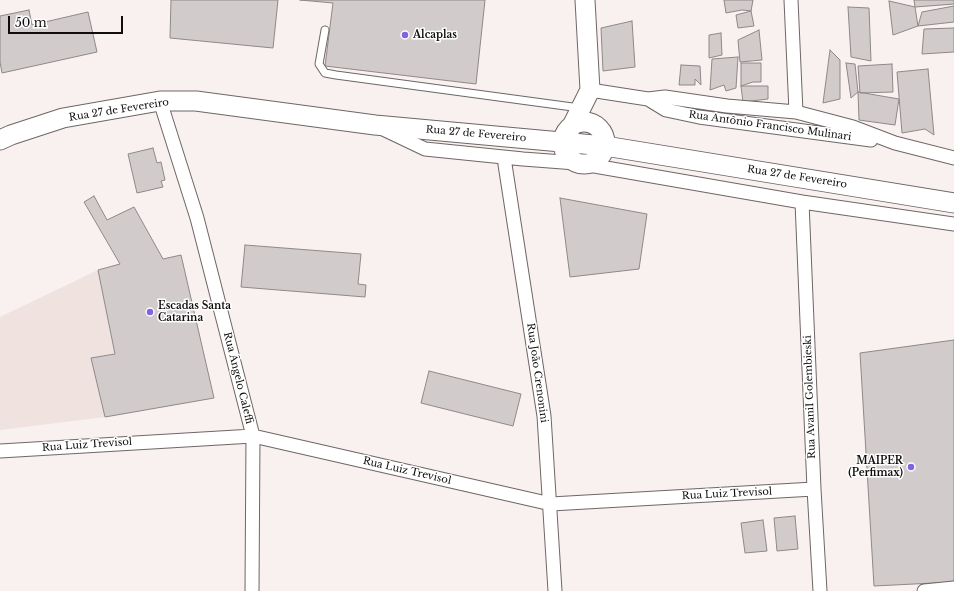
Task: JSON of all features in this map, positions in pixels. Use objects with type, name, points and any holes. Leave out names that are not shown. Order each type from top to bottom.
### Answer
[{"type":"main road","points":[[585,0],[590,90],[597,127],[604,138],[605,146],[600,157],[596,161],[580,163],[566,153],[567,134],[582,108],[590,90]]},
{"type":"main road","name":"Rua 27 de Fevereiro","points":[[0,140],[63,118],[160,101],[196,101],[375,125],[510,138],[567,134],[605,146],[954,203]]},
{"type":"main road","points":[[567,134],[584,123],[597,127]]},
{"type":"street","points":[[791,0],[796,112]]},
{"type":"street","name":"Rua Antônio Francisco Mulinari","points":[[590,90],[648,99],[665,98],[727,106],[796,112],[853,127],[894,143]]},
{"type":"street","name":"Rua Antônio Francisco Mulinari","points":[[648,99],[666,110],[699,117],[894,143],[954,158]]},
{"type":"street","name":"Rua Ângelo Caleffi","points":[[160,101],[197,218],[253,436],[252,591]]},
{"type":"street","points":[[375,125],[425,149],[504,158],[580,163],[802,202],[954,224]]},
{"type":"street","name":"Rua João Crenonini","points":[[504,158],[544,416],[551,504],[555,591]]},
{"type":"street","name":"Rua AvaniI Golembieski","points":[[802,202],[814,489],[820,591]]},
{"type":"street","name":"Rua Luiz Trevisol","points":[[0,451],[253,436],[551,504],[814,489]]},
{"type":"street","points":[[924,591],[954,588]]},
{"type":"lane","points":[[325,30],[319,64],[325,72],[336,76],[582,108]]},
{"type":"shaded area","points":[[98,270],[115,354],[91,358],[105,417],[0,430],[0,317]]},
{"type":"building","points":[[171,0],[278,0],[273,48],[170,38]]},
{"type":"building","name":"Alcaplas","points":[[300,0],[485,0],[476,84],[325,66],[333,3]]},
{"type":"building","points":[[724,0],[753,0],[751,11],[742,10],[726,13]]},
{"type":"building","points":[[914,0],[954,0],[954,4],[915,7]]},
{"type":"building","points":[[889,1],[915,7],[918,26],[893,35]]},
{"type":"building","points":[[954,6],[954,22],[918,26],[922,12]]},
{"type":"building","points":[[848,7],[869,8],[871,61],[851,57]]},
{"type":"building","points":[[29,10],[32,25],[88,12],[97,52],[2,73],[0,62],[0,16]]},
{"type":"building","points":[[751,11],[754,26],[738,28],[736,15]]},
{"type":"building","points":[[632,21],[635,67],[603,71],[601,28]]},
{"type":"building","points":[[954,28],[954,52],[922,54],[924,29]]},
{"type":"building","points":[[759,30],[762,60],[740,62],[738,40]]},
{"type":"building","points":[[721,33],[722,55],[709,58],[709,35]]},
{"type":"building","points":[[830,50],[840,60],[840,99],[823,103]]},
{"type":"building","points":[[738,57],[736,88],[726,91],[724,85],[710,90],[712,59]]},
{"type":"building","points":[[741,63],[761,63],[761,82],[753,82],[741,86]]},
{"type":"building","points":[[846,63],[855,64],[858,92],[851,98]]},
{"type":"building","points":[[892,64],[893,92],[860,93],[858,66]]},
{"type":"building","points":[[681,65],[700,66],[701,85],[695,79],[695,85],[679,85]]},
{"type":"building","points":[[928,69],[934,135],[925,129],[902,133],[897,72]]},
{"type":"building","points":[[741,86],[768,86],[768,99],[743,102]]},
{"type":"building","points":[[858,92],[899,99],[895,125],[859,120]]},
{"type":"building","points":[[153,148],[157,163],[161,162],[165,180],[161,181],[163,187],[137,193],[128,154]]},
{"type":"building","name":"Escadas Santa Catarina","points":[[94,196],[107,220],[134,207],[163,259],[181,255],[214,398],[105,417],[91,358],[115,354],[98,270],[120,264],[84,202]]},
{"type":"building","points":[[560,198],[647,214],[639,269],[570,277]]},
{"type":"building","points":[[245,245],[361,254],[358,284],[366,285],[365,297],[241,287]]},
{"type":"building","name":"MAIPER (Perfimax)","points":[[954,340],[954,582],[874,586],[860,353]]},
{"type":"building","points":[[429,371],[521,394],[513,426],[421,403]]},
{"type":"building","points":[[795,516],[798,549],[777,551],[774,518]]},
{"type":"building","points":[[763,520],[767,551],[745,553],[741,523]]},
{"type":"place","name":"Alcaplas","points":[[405,35]]},
{"type":"place","name":"Escadas Santa Catarina","points":[[150,312]]},
{"type":"place","name":"MAIPER (Perfimax)","points":[[911,467]]}]
